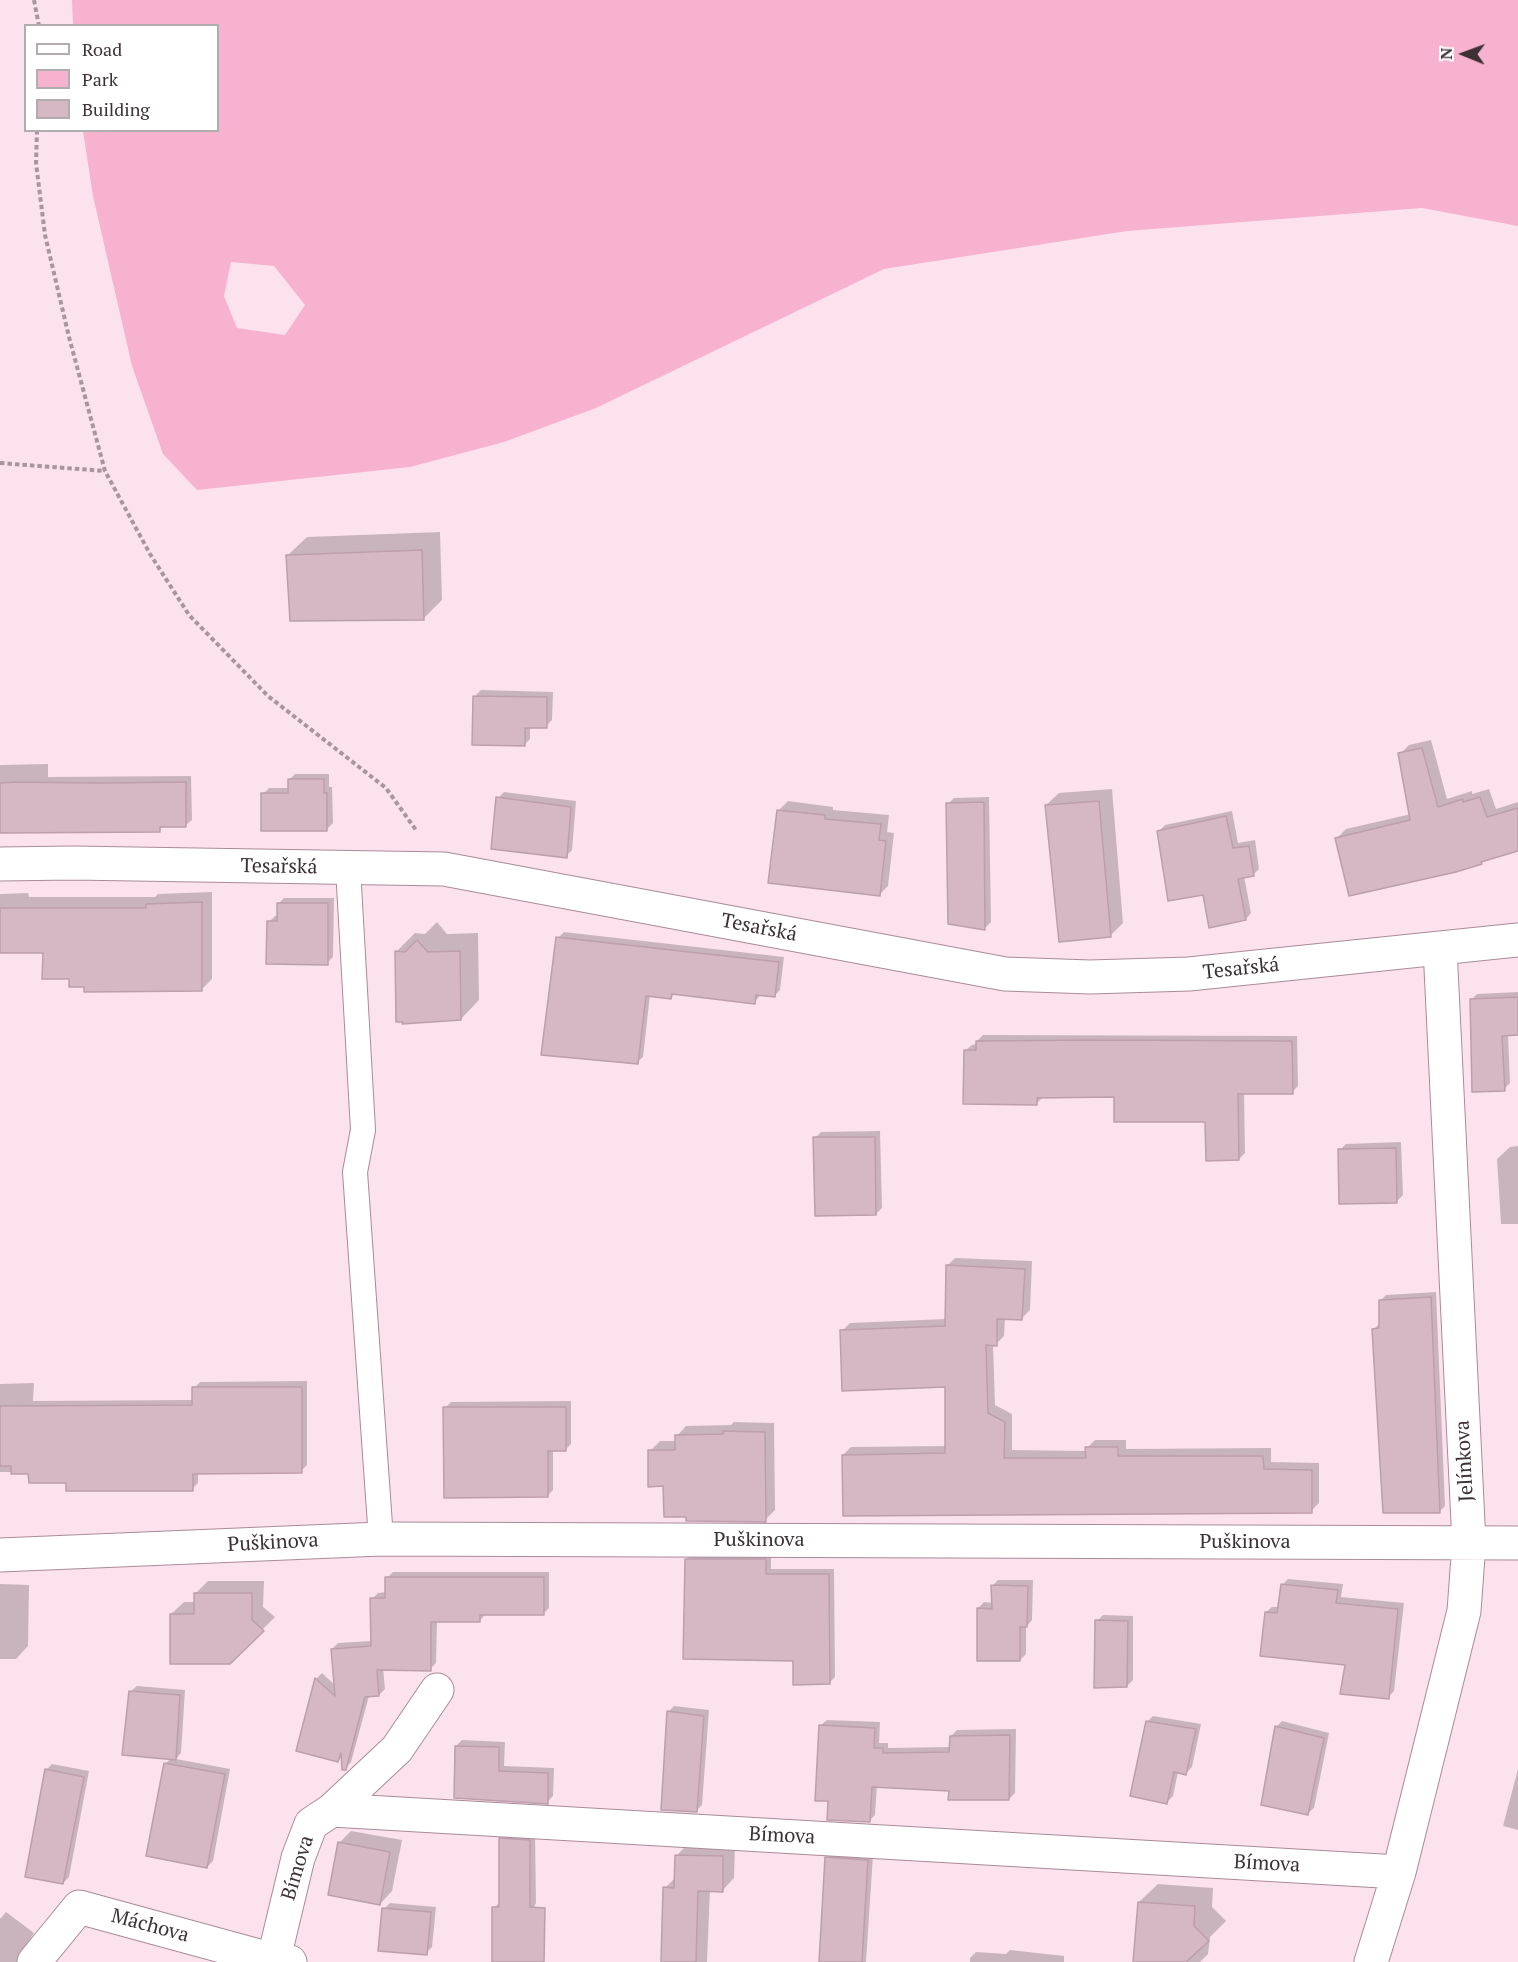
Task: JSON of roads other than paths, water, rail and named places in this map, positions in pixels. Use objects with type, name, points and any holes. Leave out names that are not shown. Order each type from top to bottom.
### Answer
[{"type":"street","name":"Tesařská","points":[[0,864],[73,862],[444,869],[1005,974],[1090,977],[1189,974],[1518,940]]},
{"type":"street","name":"Jelínkova","points":[[1371,1962],[1399,1872],[1464,1611],[1469,1543],[1440,948]]},
{"type":"street","name":"Puškinova","points":[[0,1555],[381,1539],[1518,1543]]},
{"type":"street","points":[[332,1810],[397,1749],[438,1690]]},
{"type":"street","name":"Bímova","points":[[278,1961],[301,1849],[312,1824],[332,1810],[1399,1872]]},
{"type":"street","name":"Máchova","points":[[34,1962],[79,1907],[278,1961]]},
{"type":"lane","points":[[348,868],[363,1130],[355,1172],[381,1539]]}]
